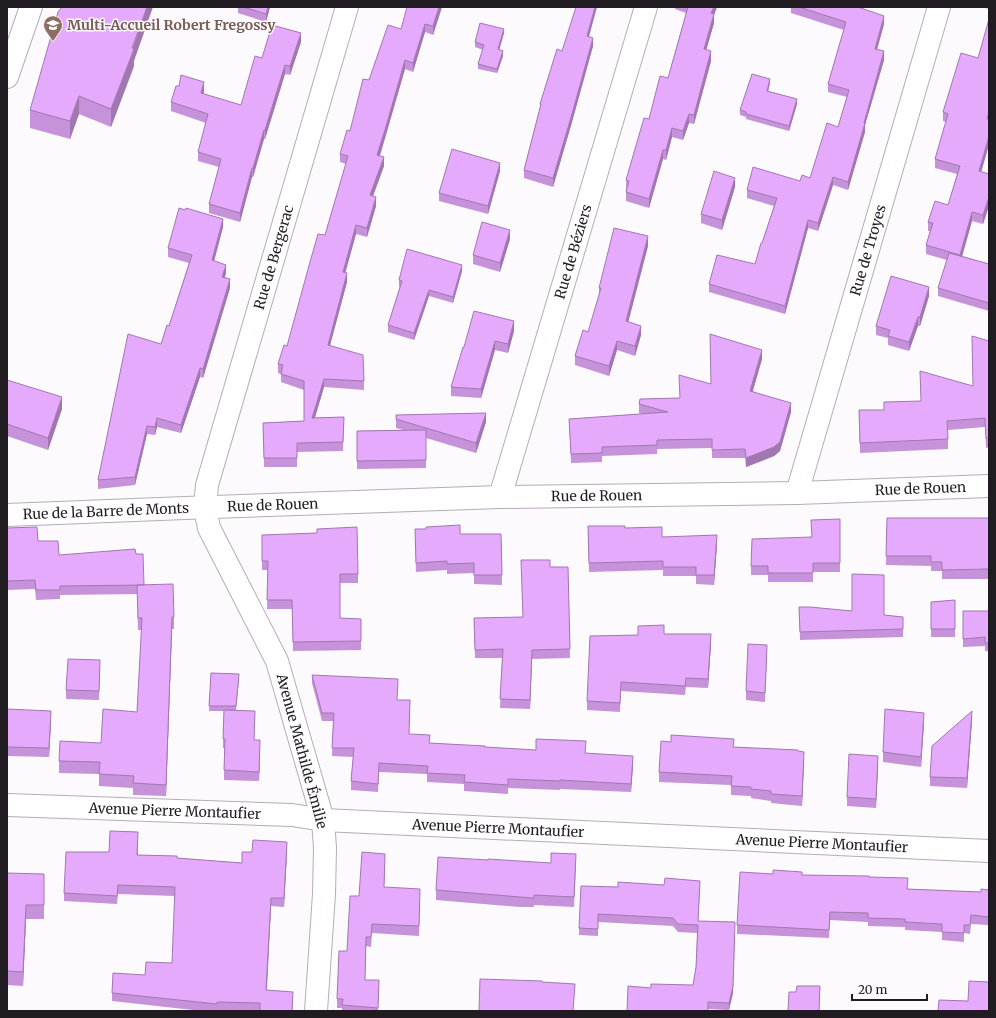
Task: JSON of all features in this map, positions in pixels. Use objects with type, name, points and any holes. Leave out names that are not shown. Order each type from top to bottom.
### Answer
[{"type":"street","points":[[7,76],[31,7]]},
{"type":"street","name":"Rue de Bergerac","points":[[205,508],[207,485],[347,7]]},
{"type":"street","name":"Rue de Béziers","points":[[500,497],[646,7]]},
{"type":"street","name":"Rue de Troyes","points":[[797,493],[939,7]]},
{"type":"street","name":"Rue de Rouen","points":[[205,508],[500,497],[797,493],[989,486]]},
{"type":"street","name":"Rue de la Barre de Monts","points":[[7,515],[205,508]]},
{"type":"street","name":"Avenue Mathilde Émilie","points":[[205,508],[209,528],[277,661],[323,820],[325,848],[324,886],[316,1011]]},
{"type":"street","name":"Avenue Pierre Montaufier","points":[[7,805],[292,815],[323,820],[989,851]]},
{"type":"building","points":[[62,7],[147,7],[132,48],[134,49],[111,109],[79,96],[70,121],[30,110],[58,12]]},
{"type":"building","points":[[243,7],[268,7],[266,14]]},
{"type":"building","points":[[407,7],[439,7],[433,26],[425,24],[413,63],[405,60],[377,155],[384,157],[370,195],[376,197],[367,228],[356,225],[343,272],[347,273],[328,345],[363,355],[364,381],[324,379],[312,418],[344,417],[343,442],[297,443],[297,458],[264,458],[263,423],[304,421],[304,381],[281,374],[283,365],[278,364],[284,345],[287,346],[318,234],[325,235],[348,156],[340,154],[347,130],[350,131],[363,79],[369,80],[388,25],[401,29]]},
{"type":"building","points":[[576,7],[595,7],[587,36],[593,38],[553,178],[524,170],[540,104],[557,49],[562,51]]},
{"type":"building","points":[[688,7],[714,7],[711,13],[714,14],[704,49],[711,51],[694,115],[689,114],[683,131],[672,128],[666,150],[663,150],[649,199],[626,192],[629,181],[626,180],[644,118],[649,119],[660,76],[668,78]]},
{"type":"building","points":[[799,7],[858,7],[884,16],[875,49],[884,51],[848,182],[833,177],[818,223],[808,220],[785,306],[709,284],[717,255],[755,264],[777,198],[747,190],[753,167],[800,181],[802,175],[810,178],[827,123],[838,127],[849,90],[828,84],[846,22]]},
{"type":"building","points":[[989,19],[989,112],[987,119],[989,119],[989,136],[979,171],[989,174],[989,197],[983,215],[972,212],[960,255],[926,245],[933,223],[928,222],[935,201],[948,205],[960,166],[935,159],[948,114],[943,112],[961,53],[978,58]]},
{"type":"building","points":[[480,23],[504,29],[498,49],[503,51],[497,69],[478,64],[484,45],[475,42]]},
{"type":"building","points":[[272,25],[301,33],[290,66],[285,65],[252,168],[240,213],[209,204],[221,159],[198,152],[208,114],[171,102],[176,86],[179,86],[181,75],[204,82],[201,93],[241,105],[255,56],[262,58]]},
{"type":"building","points":[[752,74],[770,79],[767,91],[797,99],[789,126],[746,114],[746,112],[740,110]]},
{"type":"building","points":[[452,149],[500,163],[488,206],[439,193]]},
{"type":"building","points":[[714,171],[735,178],[722,220],[701,214]]},
{"type":"building","points":[[179,208],[185,210],[186,208],[223,219],[212,260],[226,265],[222,277],[230,279],[203,369],[200,368],[181,425],[157,418],[155,427],[147,426],[135,477],[98,480],[128,334],[161,344],[167,325],[169,326],[192,255],[168,248]]},
{"type":"building","points":[[482,222],[510,230],[500,263],[473,255]]},
{"type":"building","points":[[614,228],[648,236],[626,321],[641,326],[635,346],[617,341],[609,366],[575,356],[583,330],[588,332],[601,288],[599,288]]},
{"type":"building","points":[[407,249],[462,265],[453,297],[429,290],[414,333],[388,325],[402,281],[399,280]]},
{"type":"building","points":[[949,253],[989,264],[989,303],[938,288]]},
{"type":"building","points":[[891,276],[929,287],[920,317],[918,317],[909,342],[888,336],[890,330],[876,326]]},
{"type":"building","points":[[474,311],[514,321],[508,344],[495,341],[481,389],[451,387],[464,347]]},
{"type":"building","points":[[710,334],[762,350],[750,391],[791,403],[780,442],[774,447],[746,458],[745,449],[712,450],[712,439],[657,440],[657,445],[602,447],[602,453],[571,454],[569,419],[668,412],[639,404],[640,399],[680,398],[679,375],[711,384]]},
{"type":"building","points":[[972,336],[989,341],[989,438],[986,438],[985,418],[947,421],[948,439],[860,443],[859,410],[884,410],[884,402],[921,401],[920,371],[973,386]]},
{"type":"building","points":[[7,380],[62,397],[48,438],[7,424]]},
{"type":"building","points":[[486,413],[476,443],[396,419],[396,415]]},
{"type":"building","points":[[426,430],[426,460],[357,461],[357,431]]},
{"type":"building","points":[[887,518],[989,518],[989,569],[942,570],[942,562],[931,562],[931,556],[886,556]]},
{"type":"building","points":[[840,519],[840,563],[813,563],[813,573],[768,573],[768,566],[751,566],[752,539],[812,537],[811,520]]},
{"type":"building","points":[[460,525],[460,534],[501,534],[502,575],[474,575],[474,563],[447,564],[447,561],[416,563],[415,529]]},
{"type":"building","points":[[588,526],[625,526],[625,528],[662,527],[662,537],[717,535],[714,575],[696,575],[696,567],[663,567],[663,561],[589,563]]},
{"type":"building","points":[[37,527],[38,541],[58,541],[59,555],[135,549],[136,554],[143,554],[144,585],[60,586],[60,590],[36,590],[35,580],[7,581],[7,528]]},
{"type":"building","points":[[357,527],[358,574],[340,574],[340,618],[361,619],[361,641],[293,642],[292,600],[267,600],[268,561],[262,561],[262,535],[317,533],[317,529]]},
{"type":"building","points":[[521,560],[550,560],[550,567],[568,567],[570,649],[532,650],[530,700],[500,699],[503,649],[475,650],[474,618],[523,617]]},
{"type":"building","points":[[852,574],[884,575],[884,615],[903,617],[903,629],[800,632],[799,607],[852,611]]},
{"type":"building","points":[[173,584],[174,617],[172,617],[166,785],[133,783],[134,776],[99,774],[100,762],[59,761],[60,741],[101,743],[103,709],[137,712],[142,618],[138,618],[137,585]]},
{"type":"building","points":[[955,600],[955,629],[931,629],[931,602]]},
{"type":"building","points":[[963,611],[989,611],[989,643],[985,643],[985,637],[963,639]]},
{"type":"building","points":[[664,625],[664,634],[711,634],[708,679],[686,678],[685,686],[621,682],[620,703],[587,701],[590,636],[638,635],[638,626]]},
{"type":"building","points":[[748,644],[767,645],[765,693],[746,691]]},
{"type":"building","points":[[68,659],[100,660],[99,691],[66,690]]},
{"type":"building","points":[[211,673],[239,674],[236,706],[209,706]]},
{"type":"building","points":[[312,675],[398,679],[397,700],[410,700],[409,734],[430,735],[429,743],[536,750],[536,739],[586,741],[585,753],[633,756],[631,784],[508,779],[508,785],[464,782],[465,775],[427,773],[428,766],[379,763],[378,784],[351,781],[354,748],[332,748],[334,713],[322,713]]},
{"type":"building","points":[[7,709],[51,711],[49,748],[7,747]]},
{"type":"building","points":[[885,709],[924,713],[921,757],[883,752]]},
{"type":"building","points":[[224,710],[255,711],[254,740],[260,740],[259,772],[224,770]]},
{"type":"building","points":[[972,711],[967,778],[930,777],[932,746]]},
{"type":"building","points":[[671,735],[734,739],[733,747],[798,750],[804,752],[802,796],[771,794],[771,791],[751,789],[751,787],[731,786],[732,776],[659,772],[661,741],[671,742]]},
{"type":"building","points":[[849,754],[878,756],[876,799],[847,797]]},
{"type":"building","points":[[110,831],[138,832],[137,855],[177,856],[177,858],[242,863],[242,852],[252,852],[253,840],[287,842],[284,898],[271,898],[266,990],[293,992],[292,1011],[260,1011],[260,1003],[217,1002],[217,1004],[112,993],[113,973],[145,975],[146,962],[172,963],[175,887],[118,885],[117,896],[64,893],[66,852],[109,852]]},
{"type":"building","points":[[362,852],[385,854],[384,887],[420,889],[419,926],[372,924],[371,937],[366,937],[365,980],[379,980],[378,1008],[342,1005],[343,999],[337,999],[339,951],[347,951],[350,896],[359,896]]},
{"type":"building","points":[[551,853],[576,854],[574,897],[534,895],[534,898],[436,890],[438,857],[551,863]]},
{"type":"building","points":[[773,870],[802,872],[802,875],[908,878],[907,889],[981,892],[981,889],[989,890],[989,917],[971,915],[970,925],[964,925],[964,933],[942,932],[942,924],[905,922],[905,919],[868,918],[868,913],[830,912],[829,930],[737,925],[740,872],[773,874]]},
{"type":"building","points":[[7,873],[44,874],[44,905],[26,905],[23,972],[7,971]]},
{"type":"building","points":[[665,878],[700,881],[698,921],[735,922],[733,986],[729,1003],[708,1002],[708,1011],[627,1011],[628,986],[651,988],[651,984],[693,985],[696,967],[698,925],[678,924],[673,918],[598,914],[598,929],[579,928],[581,886],[618,887],[618,882],[664,885]]},
{"type":"building","points":[[480,979],[542,981],[575,984],[573,1011],[479,1011]]},
{"type":"building","points":[[969,981],[989,982],[989,1011],[938,1011],[939,1000],[968,1001]]},
{"type":"building","points":[[797,986],[820,986],[819,1011],[788,1011],[789,992],[796,992]]},
{"type":"place","name":"Multi-Accueil Robert Fregossy","points":[[53,42]]}]
